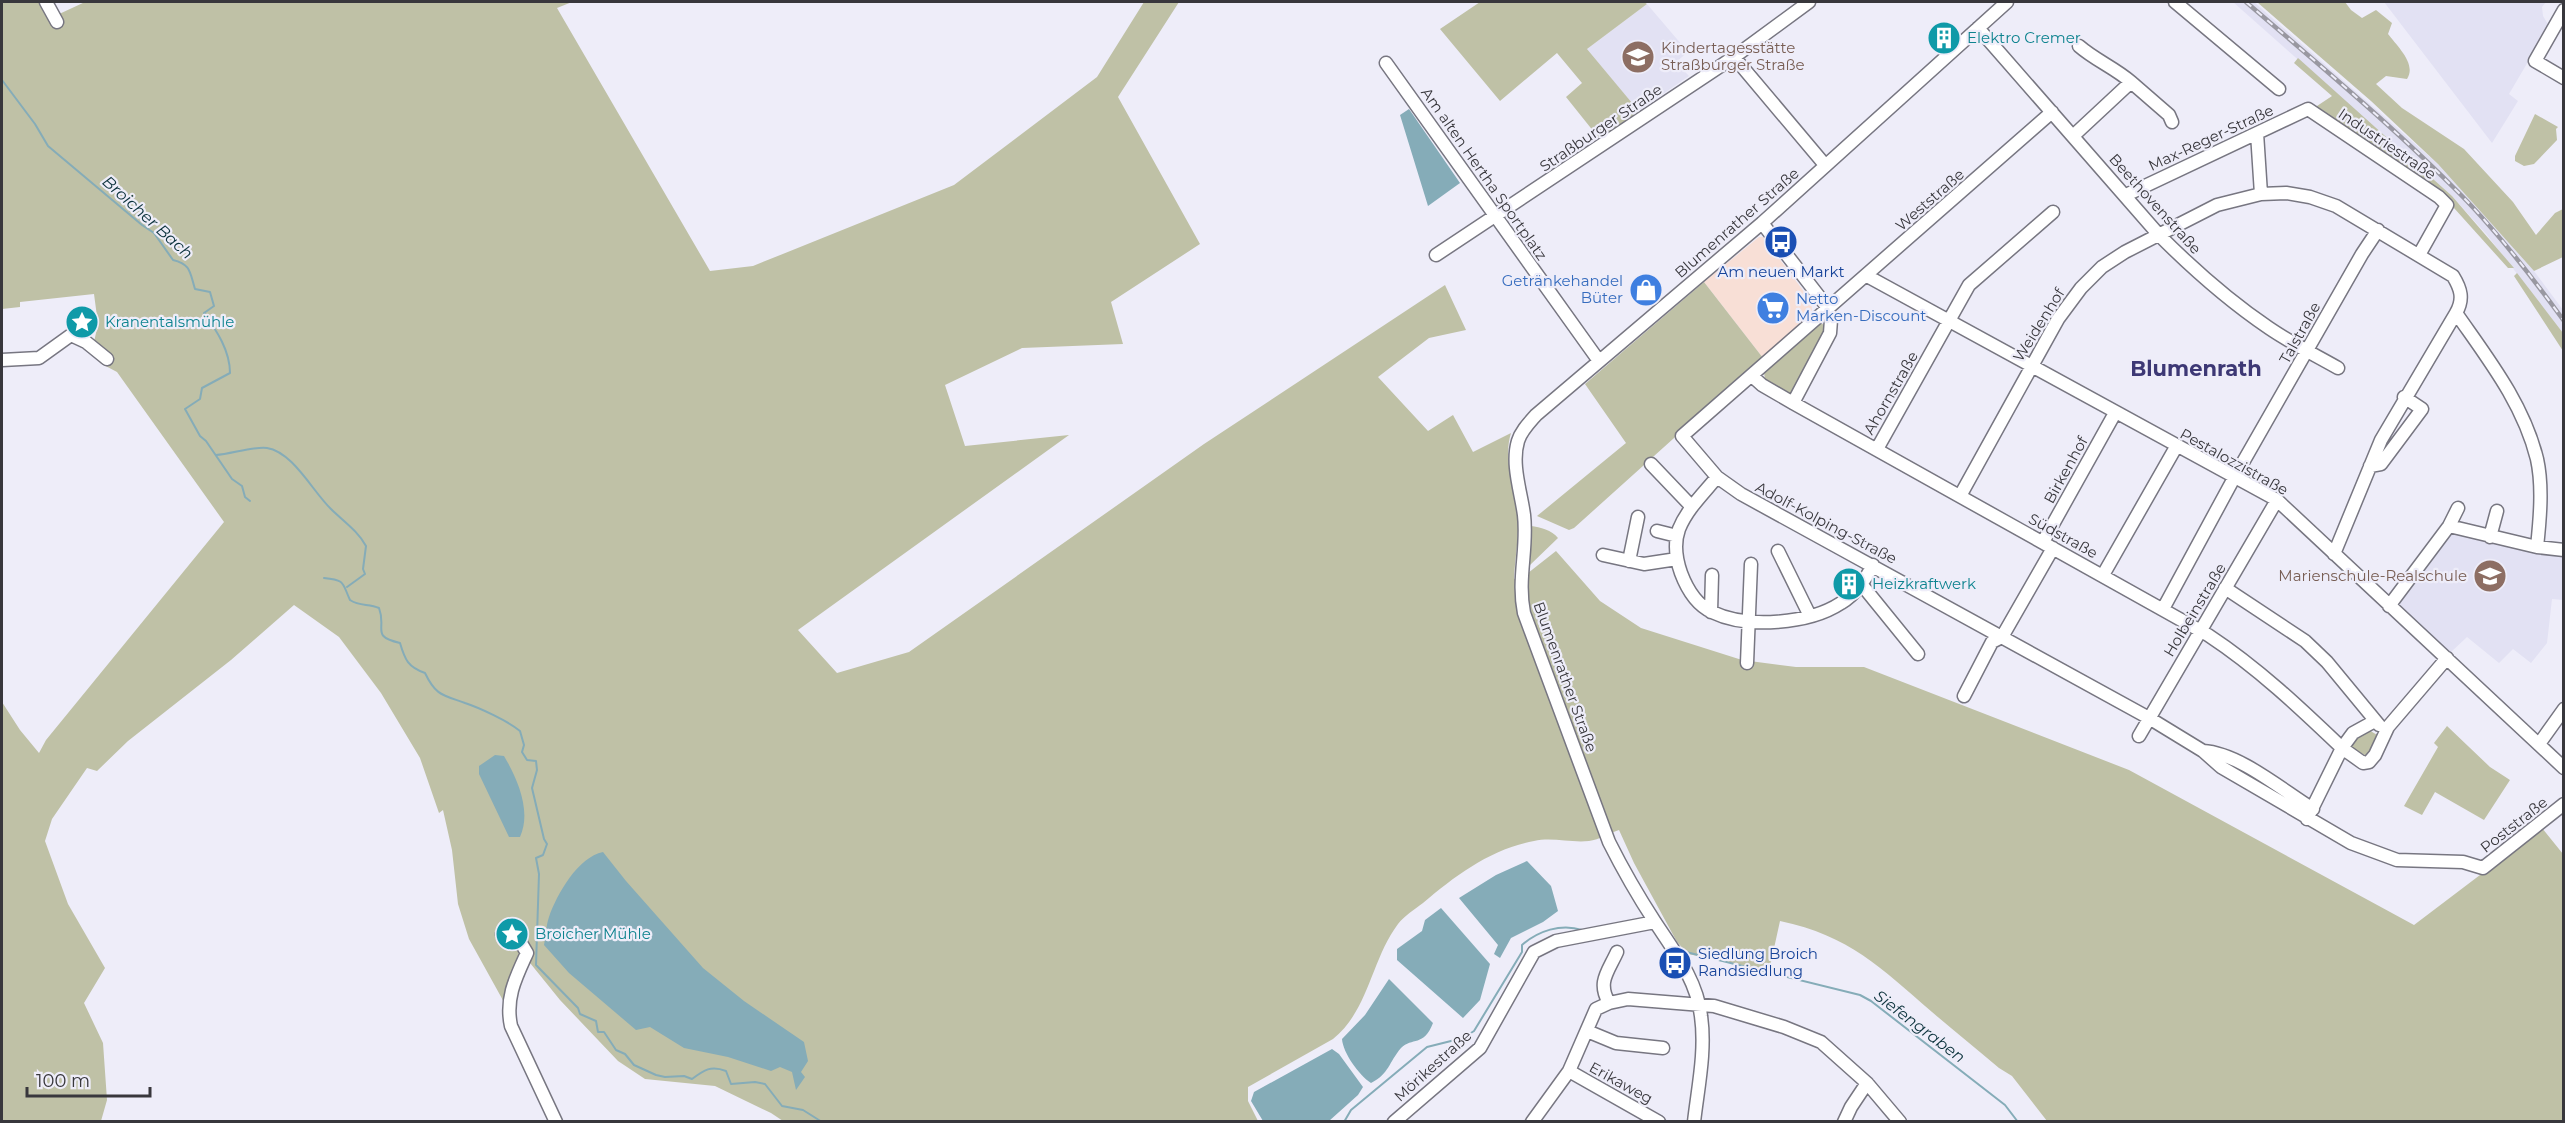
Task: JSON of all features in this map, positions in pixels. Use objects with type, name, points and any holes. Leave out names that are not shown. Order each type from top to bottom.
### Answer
[{"type":"street","points":[[46,2],[57,22]]},
{"type":"street","name":"Straßburger Straße","points":[[1436,255],[1734,57],[1809,2]]},
{"type":"street","name":"Blumenrather Straße","points":[[1694,1122],[1703,1041],[1699,1005],[1684,967],[1626,876],[1609,842],[1528,627],[1521,597],[1520,579],[1525,535],[1515,463],[1517,442],[1536,415],[1762,223],[2007,2]]},
{"type":"street","points":[[2175,2],[2279,89]]},
{"type":"street","points":[[2559,2],[2564,5]]},
{"type":"street","points":[[2564,10],[2535,61],[2564,78]]},
{"type":"street","name":"Beethovenstraße","points":[[1978,28],[2126,195],[2158,235],[2219,291],[2269,329],[2338,368]]},
{"type":"street","points":[[2079,46],[2131,82],[2169,115],[2172,122]]},
{"type":"street","points":[[1734,57],[1825,165]]},
{"type":"street","name":"Am alten Hertha Sportplatz","points":[[1386,63],[1599,361]]},
{"type":"street","points":[[2073,136],[2131,82]]},
{"type":"street","name":"Max-Reger-Straße","points":[[2126,195],[2308,109]]},
{"type":"street","name":"Industriestraße","points":[[2308,109],[2439,197],[2447,205],[2419,255]]},
{"type":"street","name":"Weststraße","points":[[1682,436],[2052,112]]},
{"type":"street","points":[[2257,133],[2260,194]]},
{"type":"street","name":"Weidenhof","points":[[1960,496],[2061,313],[2081,288],[2102,267],[2125,252],[2217,206],[2260,194],[2286,194],[2310,197],[2336,206],[2453,276],[2460,288],[2461,302],[2456,313]]},
{"type":"street","name":"Ahornstraße","points":[[1877,449],[1973,280],[2053,212]]},
{"type":"street","points":[[1762,223],[1827,308],[1831,320],[1830,333],[1793,403]]},
{"type":"street","name":"Talstraße","points":[[2163,609],[2234,478],[2378,230]]},
{"type":"street","name":"Pestalozzistraße","points":[[1867,276],[2277,501],[2564,768]]},
{"type":"street","points":[[2334,554],[2370,466],[2404,397],[2456,313],[2506,384],[2536,458],[2540,486],[2537,547]]},
{"type":"street","points":[[2,360],[39,358],[71,335],[86,342],[107,359]]},
{"type":"street","name":"Südstraße","points":[[1752,376],[1762,386],[2200,630],[2240,656],[2290,698],[2342,748],[2363,763],[2369,762],[2375,755],[2388,727]]},
{"type":"street","points":[[2370,466],[2381,464],[2422,409],[2404,397]]},
{"type":"street","name":"Birkenhof","points":[[2048,545],[2115,413]]},
{"type":"street","name":"Adolf-Kolping-Straße","points":[[1682,436],[1717,477],[1741,494],[2149,718],[2203,751],[2221,767],[2310,814],[2351,843],[2388,858],[2407,861],[2463,862],[2483,868]]},
{"type":"street","points":[[2103,575],[2176,447]]},
{"type":"street","points":[[1651,464],[1692,507]]},
{"type":"street","points":[[1717,477],[1686,515],[1677,536],[1677,559],[1684,581],[1695,598],[1711,612],[1732,619],[1749,621],[1783,621],[1810,616],[1841,603],[1862,585],[1873,565]]},
{"type":"street","name":"Holbeinstraße","points":[[2139,736],[2277,501]]},
{"type":"street","points":[[2389,606],[2449,526],[2458,508]]},
{"type":"street","points":[[2490,537],[2497,511]]},
{"type":"street","points":[[1629,561],[1638,517]]},
{"type":"street","points":[[2449,526],[2537,547],[2564,550]]},
{"type":"street","points":[[1657,531],[1677,536]]},
{"type":"street","points":[[1964,696],[1992,642],[2002,637],[2048,545]]},
{"type":"street","points":[[1778,551],[1810,616]]},
{"type":"street","points":[[1603,555],[1644,564],[1677,559]]},
{"type":"street","points":[[1747,663],[1751,564]]},
{"type":"street","points":[[1711,612],[1712,575]]},
{"type":"street","points":[[1862,585],[1918,654]]},
{"type":"street","points":[[2225,588],[2290,630],[2312,648],[2359,700],[2373,722],[2380,727],[2388,727],[2447,658]]},
{"type":"street","points":[[2539,744],[2564,709]]},
{"type":"street","points":[[2310,814],[2342,748],[2353,733],[2373,722]]},
{"type":"street","name":"Poststraße","points":[[2483,868],[2564,804]]},
{"type":"street","name":"Mörikestraße","points":[[1394,1122],[1480,1048],[1534,952],[1556,941],[1655,922]]},
{"type":"street","points":[[502,934],[518,938],[526,953],[513,981],[508,1016],[551,1107],[555,1122]]},
{"type":"street","points":[[1609,1003],[1602,989],[1604,979],[1617,952]]},
{"type":"street","points":[[1532,1122],[1569,1071],[1596,1009],[1609,1003],[1629,999],[1713,1006],[1784,1027],[1821,1042],[1867,1083],[1900,1122]]},
{"type":"street","points":[[1587,1031],[1616,1043],[1663,1048]]},
{"type":"street","name":"Erikaweg","points":[[1569,1071],[1659,1122]]},
{"type":"street","points":[[1844,1122],[1867,1083]]},
{"type":"shaded area","points":[[2233,2],[2254,2],[2438,164],[2534,271],[2563,310],[2563,333],[2487,235],[2452,196]]},
{"type":"shaded area","points":[[2384,2],[2546,2],[2542,7],[2543,16],[2549,26],[2509,94],[2518,101],[2492,143]]},
{"type":"shaded area","name":"Kindertagesstätte Straßburger Straße","points":[[1647,4],[1688,52],[1676,62],[1689,76],[1638,111],[1587,49]]},
{"type":"shaded area","points":[[1409,109],[1460,183],[1428,206],[1400,115]]},
{"type":"shaded area","points":[[1759,237],[1763,237],[1811,301],[1812,310],[1808,317],[1763,358],[1704,282]]},
{"type":"shaded area","name":"Marienschule-Realschule","points":[[2455,533],[2563,553],[2563,600],[2552,599],[2547,643],[2531,663],[2513,649],[2499,663],[2467,637],[2450,653],[2397,602],[2449,534]]},
{"type":"shaded area","points":[[495,755],[504,756],[518,784],[524,806],[520,837],[509,837],[479,774],[479,766]]},
{"type":"shaded area","points":[[603,852],[703,968],[744,1001],[804,1042],[808,1061],[801,1072],[805,1077],[796,1090],[792,1072],[780,1067],[771,1071],[728,1057],[684,1048],[650,1027],[636,1030],[569,973],[544,945],[549,917],[563,888],[585,861]]},
{"type":"shaded area","points":[[1527,861],[1551,886],[1558,911],[1543,922],[1511,938],[1500,958],[1494,954],[1498,945],[1459,898],[1496,875]]},
{"type":"shaded area","points":[[1441,908],[1490,964],[1480,1000],[1463,1018],[1397,960],[1397,949],[1422,931],[1425,920]]},
{"type":"shaded area","points":[[1389,979],[1433,1023],[1422,1039],[1401,1048],[1385,1072],[1371,1083],[1352,1063],[1345,1051],[1342,1039],[1365,1015]]},
{"type":"shaded area","points":[[1332,1049],[1339,1054],[1363,1087],[1358,1095],[1329,1121],[1263,1121],[1251,1101],[1254,1092]]},
{"type":"green space","points":[[2,2],[49,2],[57,15],[85,2],[572,2],[557,8],[710,271],[753,266],[954,185],[1097,77],[1144,2],[1179,2],[1118,97],[1200,244],[1111,302],[1123,344],[1022,348],[945,385],[965,446],[1069,435],[798,630],[837,673],[909,652],[1204,444],[1445,285],[1466,330],[1429,338],[1378,377],[1428,431],[1453,415],[1473,452],[1511,433],[1508,455],[1518,517],[1514,579],[1528,573],[1556,551],[1600,601],[1641,628],[1742,660],[1796,667],[1864,667],[2129,770],[2414,925],[2542,828],[2563,854],[2563,1121],[2047,1121],[2012,1076],[1999,1068],[1880,967],[1826,935],[1780,921],[1769,971],[1688,954],[1677,942],[1634,863],[1619,830],[1593,840],[1541,840],[1503,850],[1461,873],[1403,918],[1389,938],[1355,1014],[1345,1027],[1333,1039],[1248,1087],[1248,1101],[1258,1121],[783,1121],[715,1086],[645,1079],[618,1061],[560,1000],[526,958],[505,1004],[469,939],[458,904],[452,850],[443,810],[439,813],[420,758],[381,693],[339,637],[294,605],[231,660],[128,741],[97,771],[87,768],[52,819],[45,841],[68,904],[105,968],[84,1003],[103,1043],[107,1100],[101,1121],[2,1121],[2,702],[20,730],[39,753],[46,740],[224,522],[117,372],[100,363],[94,342],[98,324],[94,294],[20,302],[20,307],[2,309]]},
{"type":"green space","points":[[1480,2],[1644,2],[1647,4],[1587,49],[1642,115],[1602,142],[1566,97],[1582,83],[1557,53],[1500,101],[1440,29]]},
{"type":"green space","points":[[2257,2],[2345,2],[2362,18],[2376,10],[2392,23],[2388,34],[2405,55],[2410,67],[2409,73],[2407,79],[2386,76],[2376,84],[2402,108],[2464,149],[2513,202],[2536,235],[2555,213],[2563,209],[2563,257],[2534,271],[2438,164],[2371,101]]},
{"type":"green space","points":[[2298,58],[2452,196],[2514,268],[2508,268],[2445,198],[2314,108],[2332,96],[2294,63]]},
{"type":"green space","points":[[2535,114],[2558,127],[2556,129],[2557,140],[2534,164],[2524,166],[2515,161],[2515,156]]},
{"type":"green space","points":[[2517,273],[2563,333],[2563,351],[2514,276]]},
{"type":"green space","points":[[1704,282],[1763,358],[1574,528],[1569,530],[1537,516],[1626,443],[1585,384]]},
{"type":"green space","points":[[1818,323],[1826,325],[1827,329],[1792,393],[1788,395],[1765,380],[1764,372]]},
{"type":"green space","points":[[1531,526],[1549,531],[1558,538],[1530,565]]},
{"type":"green space","points":[[2447,726],[2490,767],[2510,780],[2484,820],[2435,792],[2422,815],[2404,806],[2438,747],[2434,743]]},
{"type":"green space","points":[[2367,729],[2379,736],[2370,758],[2347,745]]},
{"type":"waterway","name":"Broicher Bach","points":[[2,80],[35,124],[48,146],[154,233],[173,260],[187,267],[195,289],[210,292],[214,306],[204,313],[225,349],[230,373],[202,388],[200,399],[185,409],[200,436],[206,441],[232,479],[242,486],[245,497],[250,501]]},
{"type":"waterway","name":"Broicher Bach","points":[[216,455],[267,448],[276,451],[294,465],[324,502],[355,531],[366,546],[363,569],[365,574],[347,587]]},
{"type":"waterway","name":"Broicher Bach","points":[[324,578],[340,581],[350,600],[379,608],[382,634],[385,638],[400,643],[408,662],[425,673],[437,690],[446,696],[494,715],[520,731],[524,745],[522,752],[527,760],[536,761],[537,770],[532,788],[547,844],[543,855],[536,858],[539,874],[536,965],[578,1008],[580,1014],[596,1021],[598,1032],[604,1032],[616,1050],[625,1054],[634,1065],[656,1075],[684,1076],[692,1079],[708,1069],[721,1069],[726,1071],[731,1084],[755,1082],[765,1084],[782,1106],[803,1110],[822,1122]]},
{"type":"waterway","name":"Siefengraben","points":[[1344,1122],[1351,1110],[1427,1047],[1463,1038],[1474,1031],[1522,952],[1522,945],[1542,932],[1566,927],[1582,930]]},
{"type":"waterway","name":"Siefengraben","points":[[1686,952],[1860,995],[1871,1001],[2005,1105],[2018,1122]]},
{"type":"railway","points":[[2246,2],[2377,116],[2453,187],[2511,251],[2564,321]]},
{"type":"place","name":"Elektro Cremer","points":[[1944,38]]},
{"type":"place","name":"Kindertagesstätte Straßburger Straße","points":[[1638,57]]},
{"type":"place","name":"Am neuen Markt","points":[[1781,242]]},
{"type":"place","name":"Getränkehandel Büter","points":[[1646,290]]},
{"type":"place","name":"Netto Marken-Discount","points":[[1773,308]]},
{"type":"place","name":"Kranentalsmühle","points":[[82,322]]},
{"type":"place","name":"Marienschule-Realschule","points":[[2490,576]]},
{"type":"place","name":"Heizkraftwerk","points":[[1849,584]]},
{"type":"place","name":"Broicher Mühle","points":[[512,934]]},
{"type":"place","name":"Siedlung Broich Randsiedlung","points":[[1675,963]]},
{"type":"district","name":"Blumenrath","points":[[2196,369]]}]
